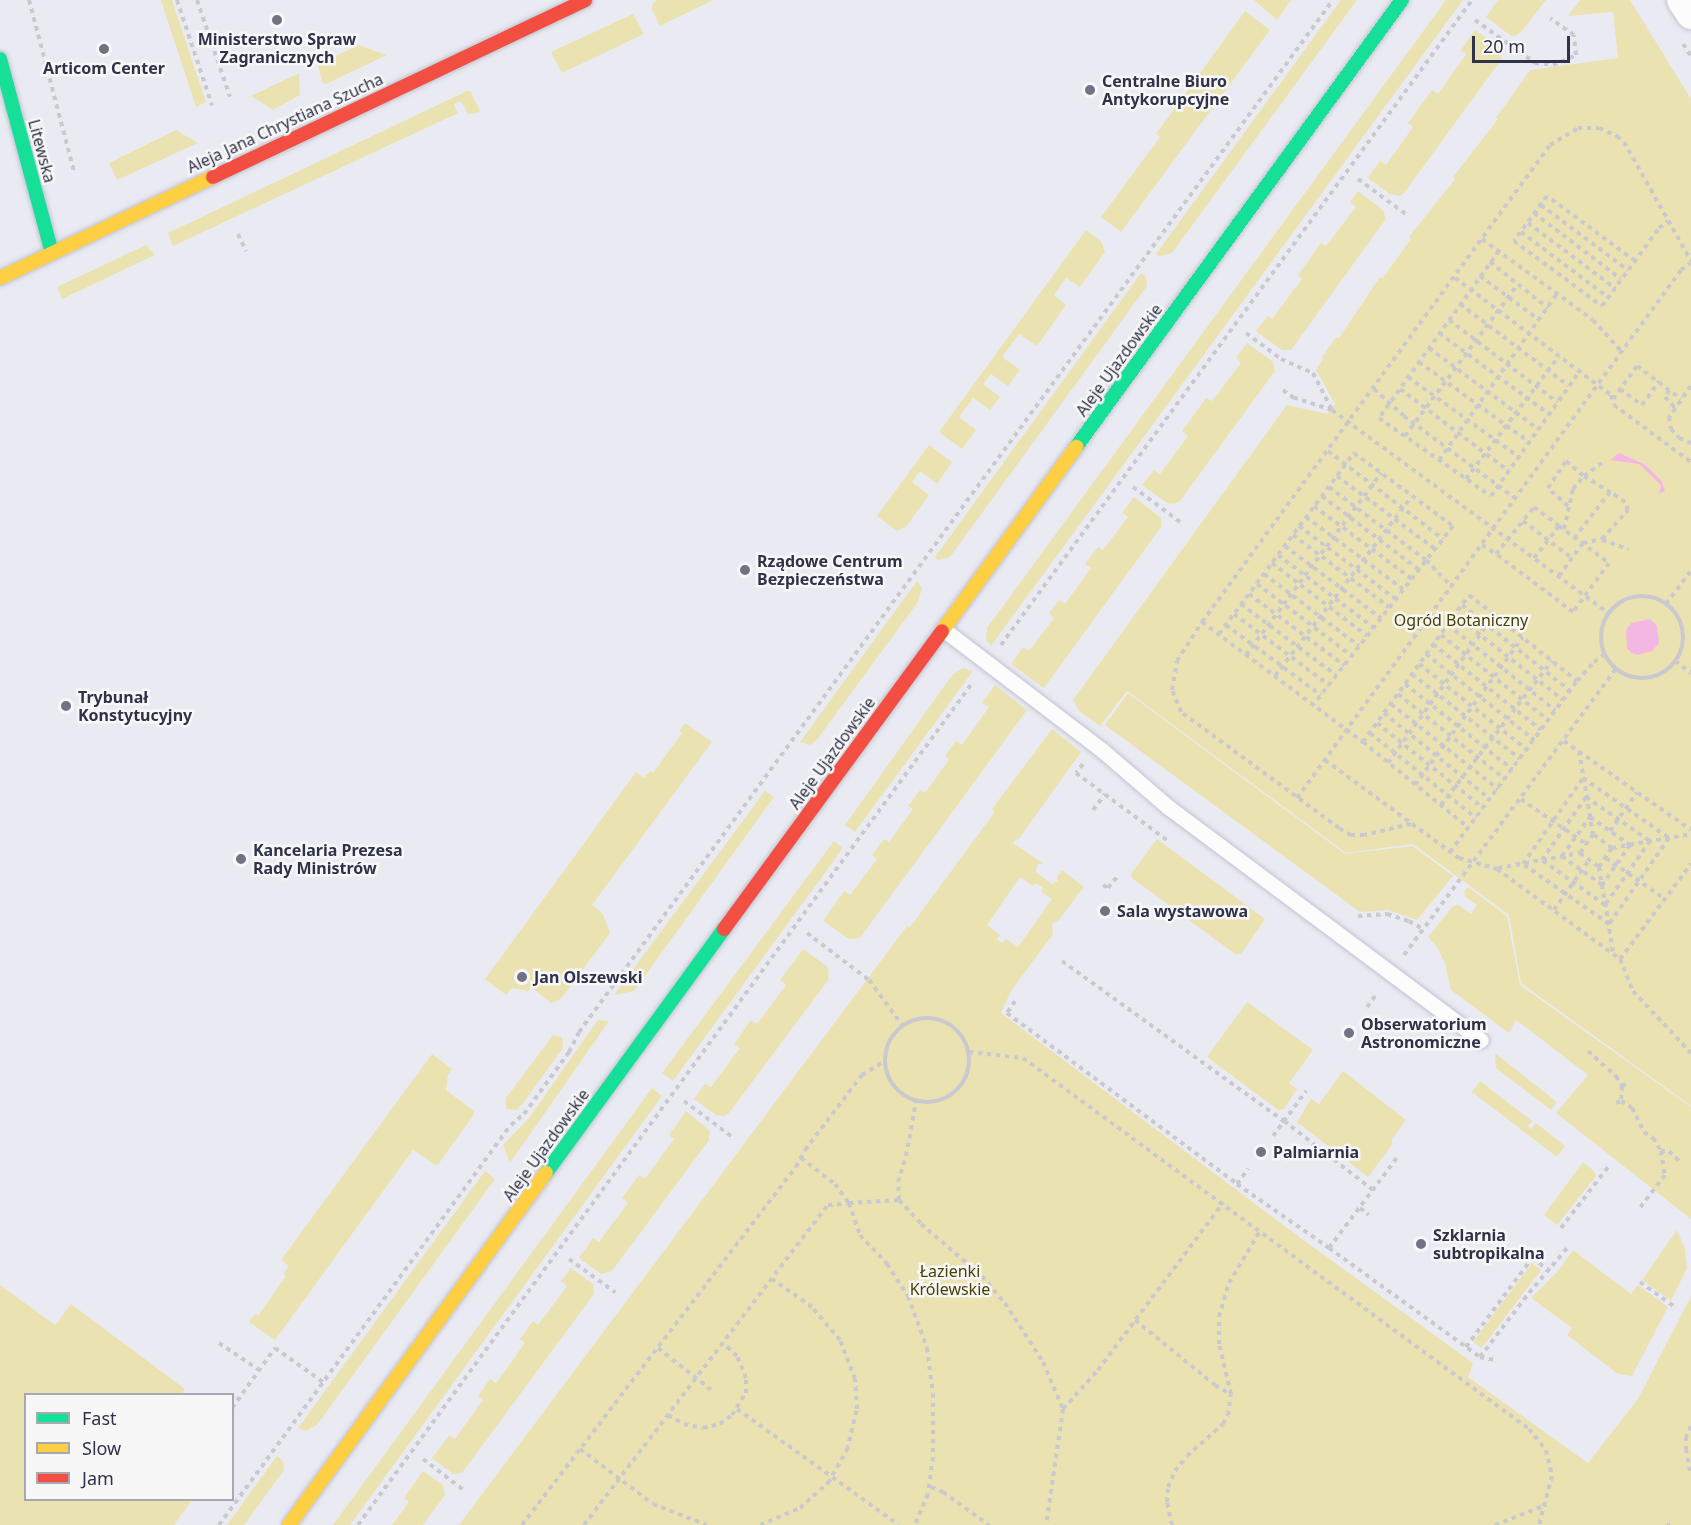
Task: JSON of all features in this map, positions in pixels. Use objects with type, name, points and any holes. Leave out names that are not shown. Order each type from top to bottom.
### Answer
[{"type":"street","name":"Aleja Jana Chrystiana Szucha","points":[[0,278],[585,0]]},
{"type":"street","name":"Aleje Ujazdowskie","points":[[290,1525],[1402,0]]},
{"type":"street","points":[[1682,0],[1691,14]]},
{"type":"street","name":"Litewska","points":[[0,58],[52,253]]},
{"type":"lane","points":[[943,629],[1096,746],[1168,807],[1481,1040]]},
{"type":"path","points":[[29,0],[74,171]]},
{"type":"path","points":[[177,0],[212,105]]},
{"type":"path","points":[[197,0],[230,97]]},
{"type":"path","points":[[219,1525],[511,1125],[524,1113],[569,1052],[591,1017],[1333,0]]},
{"type":"path","points":[[997,650],[1472,0]]},
{"type":"path","points":[[1475,20],[1535,63],[1553,64],[1576,55],[1574,35],[1550,18]]},
{"type":"path","points":[[1297,798],[1621,351],[1681,270],[1691,262],[1624,142],[1604,129],[1585,127],[1562,136],[1543,152],[1455,278],[1202,622],[1174,668],[1172,690],[1179,709],[1189,720],[1297,798],[1352,834],[1364,835],[1412,824]]},
{"type":"path","points":[[1358,179],[1407,215]]},
{"type":"path","points":[[1635,261],[1548,196],[1514,241],[1602,306],[1621,279],[1635,261],[1659,228],[1668,221]]},
{"type":"path","points":[[1541,204],[1628,270]]},
{"type":"path","points":[[1534,213],[1621,279]]},
{"type":"path","points":[[1528,223],[1615,288]]},
{"type":"path","points":[[1521,232],[1608,297]]},
{"type":"path","points":[[238,234],[246,251]]},
{"type":"path","points":[[1482,239],[1593,320],[1621,351]]},
{"type":"path","points":[[1499,251],[1379,418],[1491,496],[1579,372]]},
{"type":"path","points":[[1490,262],[1548,308]]},
{"type":"path","points":[[1480,276],[1539,320]]},
{"type":"path","points":[[1455,278],[1611,395],[1614,405],[1691,462]]},
{"type":"path","points":[[1405,436],[1518,284]]},
{"type":"path","points":[[1439,460],[1557,294]]},
{"type":"path","points":[[1460,304],[1569,386]]},
{"type":"path","points":[[1449,320],[1557,402]]},
{"type":"path","points":[[1246,333],[1281,359],[1313,373],[1332,410]]},
{"type":"path","points":[[1439,333],[1549,414]]},
{"type":"path","points":[[1429,348],[1538,429]]},
{"type":"path","points":[[1466,479],[1559,356]]},
{"type":"path","points":[[1419,362],[1529,442]]},
{"type":"path","points":[[1612,400],[1637,366],[1682,399]]},
{"type":"path","points":[[1408,377],[1519,457]]},
{"type":"path","points":[[1620,389],[1642,405],[1659,382]]},
{"type":"path","points":[[1691,386],[1669,417],[1671,429],[1678,438],[1691,443]]},
{"type":"path","points":[[1281,389],[1294,398],[1332,410],[1350,422],[1608,613]]},
{"type":"path","points":[[1374,389],[1414,423],[1515,498]]},
{"type":"path","points":[[1400,389],[1509,471]]},
{"type":"path","points":[[1669,390],[1665,397],[1675,408]]},
{"type":"path","points":[[1672,448],[1678,438]]},
{"type":"path","points":[[1329,451],[1443,539]]},
{"type":"path","points":[[1219,634],[1354,453],[1453,526],[1313,705]]},
{"type":"path","points":[[1568,506],[1548,488],[1549,482],[1566,461],[1584,476],[1625,502],[1628,510],[1602,539]]},
{"type":"path","points":[[1564,529],[1573,489],[1584,476],[1602,463]]},
{"type":"path","points":[[1246,655],[1382,473]]},
{"type":"path","points":[[1336,476],[1434,549]]},
{"type":"path","points":[[1133,487],[1183,524]]},
{"type":"path","points":[[1328,487],[1426,560],[1452,586]]},
{"type":"path","points":[[1575,537],[1610,492]]},
{"type":"path","points":[[1322,496],[1419,570]]},
{"type":"path","points":[[1275,676],[1412,496]]},
{"type":"path","points":[[1314,506],[1412,579]]},
{"type":"path","points":[[1482,544],[1573,612],[1609,563],[1534,507],[1496,554]]},
{"type":"path","points":[[1306,517],[1403,589]]},
{"type":"path","points":[[1523,521],[1572,558]]},
{"type":"path","points":[[1299,526],[1396,599]]},
{"type":"path","points":[[1534,558],[1559,526]]},
{"type":"path","points":[[1293,535],[1389,607]]},
{"type":"path","points":[[1558,576],[1583,543],[1602,539],[1628,549]]},
{"type":"path","points":[[1285,546],[1381,618]]},
{"type":"path","points":[[1278,555],[1374,628]]},
{"type":"path","points":[[1272,563],[1367,636]]},
{"type":"path","points":[[1666,604],[1691,571]]},
{"type":"path","points":[[1264,574],[1359,646]]},
{"type":"path","points":[[1257,584],[1352,656]]},
{"type":"path","points":[[1249,594],[1344,665]]},
{"type":"path","points":[[1363,742],[1469,595],[1578,681]]},
{"type":"path","points":[[1635,596],[1657,598],[1666,604],[1675,613],[1682,631],[1680,650],[1675,661],[1667,669],[1647,677],[1626,675],[1616,669],[1605,654],[1601,633],[1608,613],[1624,599],[1635,596]]},
{"type":"path","points":[[1241,604],[1336,675]]},
{"type":"path","points":[[1462,605],[1570,691]]},
{"type":"path","points":[[1234,614],[1329,685]]},
{"type":"path","points":[[1455,615],[1563,700]]},
{"type":"path","points":[[1388,763],[1494,615]]},
{"type":"path","points":[[1202,622],[1363,742],[1469,828]]},
{"type":"path","points":[[1226,625],[1321,695]]},
{"type":"path","points":[[1448,625],[1556,710]]},
{"type":"path","points":[[1440,635],[1548,720]]},
{"type":"path","points":[[1415,785],[1522,637]]},
{"type":"path","points":[[1433,644],[1541,730]]},
{"type":"path","points":[[1426,654],[1534,740]]},
{"type":"path","points":[[1450,852],[1570,691],[1594,662],[1605,654]]},
{"type":"path","points":[[1441,806],[1552,661]]},
{"type":"path","points":[[1675,661],[1691,673]]},
{"type":"path","points":[[1419,664],[1527,750]]},
{"type":"path","points":[[1392,972],[1616,669]]},
{"type":"path","points":[[1412,674],[1520,759]]},
{"type":"path","points":[[358,1525],[978,676]]},
{"type":"path","points":[[1405,684],[1512,769]]},
{"type":"path","points":[[1398,694],[1505,779]]},
{"type":"path","points":[[1391,704],[1442,747],[1498,789]]},
{"type":"path","points":[[1384,713],[1490,799]]},
{"type":"path","points":[[1377,723],[1483,808]]},
{"type":"path","points":[[1370,733],[1476,818]]},
{"type":"path","points":[[1564,741],[1691,832]]},
{"type":"path","points":[[1579,751],[1593,834],[1612,848],[1691,832]]},
{"type":"path","points":[[1089,756],[1076,773],[1160,835]]},
{"type":"path","points":[[1325,760],[1450,852],[1459,858],[1476,861],[1497,869],[1614,954],[1620,959],[1633,991],[1691,1053]]},
{"type":"path","points":[[1583,778],[1669,838]]},
{"type":"path","points":[[1523,864],[1583,778]]},
{"type":"path","points":[[1610,831],[1637,792]]},
{"type":"path","points":[[1093,810],[1105,794]]},
{"type":"path","points":[[1586,797],[1650,841]]},
{"type":"path","points":[[1542,860],[1586,797]]},
{"type":"path","points":[[1521,799],[1586,844]]},
{"type":"path","points":[[1590,817],[1630,845]]},
{"type":"path","points":[[1562,856],[1590,817]]},
{"type":"path","points":[[1580,853],[1593,834]]},
{"type":"path","points":[[1609,924],[1669,838]]},
{"type":"path","points":[[1605,905],[1650,841]]},
{"type":"path","points":[[1602,885],[1630,845]]},
{"type":"path","points":[[1599,867],[1612,848]]},
{"type":"path","points":[[1497,869],[1580,853],[1590,860],[1599,867],[1614,954]]},
{"type":"path","points":[[1562,856],[1602,885]]},
{"type":"path","points":[[1606,858],[1665,899]]},
{"type":"path","points":[[1542,860],[1605,905]]},
{"type":"path","points":[[1554,910],[1590,860]]},
{"type":"path","points":[[1523,864],[1609,924]]},
{"type":"path","points":[[1620,959],[1691,864]]},
{"type":"path","points":[[1103,885],[1108,888],[1117,877]]},
{"type":"path","points":[[1350,910],[1360,917],[1378,914],[1398,916],[1423,929]]},
{"type":"path","points":[[807,933],[869,980],[902,1025]]},
{"type":"path","points":[[1062,961],[1284,1121],[1373,1190]]},
{"type":"path","points":[[1367,1007],[1377,993]]},
{"type":"path","points":[[1015,1001],[1007,1013],[1237,1184],[1480,1357],[1494,1360]]},
{"type":"path","points":[[922,1018],[943,1020],[960,1033],[969,1052],[968,1069],[956,1091],[941,1100],[916,1101],[893,1086],[884,1061],[886,1047],[892,1035],[902,1025],[922,1018]]},
{"type":"path","points":[[1588,1051],[1616,1076],[1622,1086],[1621,1101]]},
{"type":"path","points":[[969,1052],[1023,1058],[1529,1429],[1546,1450],[1551,1463],[1552,1476],[1539,1525]]},
{"type":"path","points":[[522,1525],[658,1348],[862,1075],[884,1061]]},
{"type":"path","points":[[1622,1086],[1628,1083]]},
{"type":"path","points":[[1273,1136],[1306,1091]]},
{"type":"path","points":[[684,1101],[731,1136]]},
{"type":"path","points":[[916,1101],[906,1156],[898,1182],[899,1200],[911,1215],[982,1276],[998,1294],[1043,1362],[1063,1409],[1046,1525]]},
{"type":"path","points":[[1616,1102],[1621,1101],[1632,1108],[1644,1132],[1653,1138],[1661,1151],[1665,1175],[1639,1209]]},
{"type":"path","points":[[1661,1151],[1669,1151],[1679,1161]]},
{"type":"path","points":[[1329,1248],[1399,1155]]},
{"type":"path","points":[[801,1158],[835,1184],[849,1203],[860,1235],[893,1271],[912,1305],[922,1330],[933,1402],[931,1487],[915,1525]]},
{"type":"path","points":[[1561,1228],[1608,1166]]},
{"type":"path","points":[[1237,1184],[1248,1169]]},
{"type":"path","points":[[584,1525],[828,1205],[899,1200]]},
{"type":"path","points":[[1063,1409],[1098,1370],[1223,1203]]},
{"type":"path","points":[[1360,1208],[1369,1215]]},
{"type":"path","points":[[1172,1525],[1167,1502],[1171,1479],[1186,1456],[1223,1424],[1228,1415],[1230,1394],[1219,1344],[1219,1317],[1229,1283],[1260,1231]]},
{"type":"path","points":[[1480,1357],[1528,1293],[1550,1271],[1568,1247]]},
{"type":"path","points":[[569,1258],[615,1293]]},
{"type":"path","points":[[1466,1347],[1532,1258],[1550,1271]]},
{"type":"path","points":[[760,1525],[800,1508],[817,1494],[832,1477],[847,1450],[856,1420],[857,1395],[852,1366],[840,1340],[807,1302],[772,1279]]},
{"type":"path","points":[[1640,1282],[1676,1308]]},
{"type":"path","points":[[1135,1320],[1215,1385],[1230,1394]]},
{"type":"path","points":[[219,1343],[259,1370]]},
{"type":"path","points":[[668,1414],[684,1424],[706,1428],[724,1421],[737,1409],[746,1393],[746,1373],[737,1356],[723,1343]]},
{"type":"path","points":[[234,1405],[275,1348],[323,1383]]},
{"type":"path","points":[[658,1348],[714,1392]]},
{"type":"path","points":[[737,1409],[899,1525]]},
{"type":"path","points":[[1691,1426],[1686,1437],[1691,1476]]},
{"type":"path","points":[[580,1449],[658,1507],[707,1525]]},
{"type":"path","points":[[423,1459],[466,1492]]},
{"type":"path","points":[[931,1487],[944,1492],[989,1525]]},
{"type":"path","points":[[1494,1525],[1546,1505]]},
{"type":"green space","points":[[161,0],[172,0],[206,102],[196,107]]},
{"type":"green space","points":[[657,0],[713,0],[660,26],[652,10],[652,5]]},
{"type":"green space","points":[[1254,0],[1291,0],[1277,20]]},
{"type":"green space","points":[[1341,0],[1357,0],[1172,253],[1159,256],[1156,254]]},
{"type":"green space","points":[[1446,0],[1463,0],[991,646],[986,640],[987,628]]},
{"type":"green space","points":[[1498,0],[1546,0],[1522,31],[1511,36],[1486,17]]},
{"type":"green space","name":"Ogród Botaniczny","points":[[1580,0],[1630,0],[1691,99],[1691,1106],[1521,983],[1509,915],[1413,844],[1346,853],[1127,691],[1100,726],[1079,711],[1073,700],[1287,405],[1327,414],[1335,404],[1316,370],[1322,357],[1336,337],[1339,338],[1380,277],[1382,279],[1411,239],[1409,237],[1455,179],[1453,177],[1498,119],[1496,118],[1530,70],[1618,58],[1613,12],[1568,16]]},
{"type":"green space","points":[[1245,11],[1270,30],[1121,232],[1101,217],[1160,137],[1156,134]]},
{"type":"green space","points":[[633,14],[644,34],[562,73],[551,52]]},
{"type":"green space","points":[[1475,30],[1500,47],[1501,60],[1404,193],[1400,196],[1390,194],[1368,178],[1380,161],[1386,165],[1413,127],[1408,123],[1432,90],[1438,94],[1466,54],[1461,50]]},
{"type":"green space","points":[[358,45],[387,55],[326,84],[322,82],[318,65]]},
{"type":"green space","points":[[299,73],[300,95],[273,110],[251,96]]},
{"type":"green space","points":[[470,91],[480,111],[477,113],[468,114],[461,101],[454,104],[458,113],[173,246],[168,233]]},
{"type":"green space","points":[[176,130],[198,143],[117,180],[109,163]]},
{"type":"green space","points":[[1358,191],[1383,210],[1386,219],[1291,350],[1282,350],[1256,331],[1268,316],[1272,319],[1302,279],[1298,275],[1321,243],[1326,246],[1356,207],[1350,202]]},
{"type":"green space","points":[[1086,230],[1101,241],[1105,252],[1080,287],[1066,278],[1054,295],[1066,305],[1037,346],[1019,334],[1002,357],[1020,370],[1008,386],[991,374],[983,384],[1000,397],[990,410],[973,398],[959,417],[976,430],[962,449],[939,432]]},
{"type":"green space","points":[[146,245],[155,255],[62,299],[57,287]]},
{"type":"green space","points":[[1141,273],[1146,277],[1147,286],[950,557],[938,560],[935,557]]},
{"type":"green space","points":[[1247,343],[1273,362],[1275,371],[1180,501],[1174,504],[1167,503],[1142,485],[1154,470],[1160,474],[1188,436],[1182,431],[1206,398],[1212,401],[1241,363],[1236,358]]},
{"type":"green space","points":[[929,445],[952,462],[937,484],[920,471],[912,482],[929,495],[906,527],[897,531],[877,516]]},
{"type":"green space","points":[[1134,497],[1161,518],[1161,527],[1044,688],[1011,664],[1023,647],[1029,651],[1054,618],[1049,613],[1059,600],[1065,604],[1091,568],[1085,564],[1098,547],[1103,550],[1128,517],[1122,513]]},
{"type":"green space","points":[[917,581],[922,588],[918,602],[816,741],[811,745],[800,742]]},
{"type":"green space","points":[[963,668],[973,671],[855,832],[845,825],[953,674]]},
{"type":"green space","points":[[995,685],[1027,710],[860,938],[849,939],[823,921],[844,891],[850,895],[877,859],[872,855],[884,839],[889,842],[913,809],[908,806],[920,790],[925,793],[949,760],[945,756],[956,741],[962,745],[989,707],[982,703]]},
{"type":"green space","points":[[1128,693],[1345,854],[1413,846],[1453,876],[1417,920],[1388,910],[1360,912],[1105,725]]},
{"type":"green space","points":[[685,723],[712,742],[592,905],[603,914],[610,933],[561,999],[551,1003],[531,987],[528,991],[512,988],[506,995],[485,979],[636,772],[644,778],[650,771],[653,773],[682,733],[679,731]]},
{"type":"green space","name":"Łazienki Królewskie","points":[[1052,729],[1081,752],[1018,840],[1016,839],[1013,843],[1043,863],[1037,865],[1036,872],[1052,884],[1058,881],[1057,877],[1062,870],[1084,887],[1059,920],[1052,924],[1053,934],[1011,991],[1001,1013],[1302,1239],[1473,1363],[1468,1377],[1588,1463],[1638,1399],[1691,1296],[1691,1525],[459,1525],[907,926],[910,927],[994,813],[992,809]],"holes":[[[1020,877],[1033,886],[1036,883],[1043,888],[1041,892],[1052,899],[1018,947],[1006,939],[1002,943],[997,939],[1000,935],[987,925]]]},
{"type":"green space","points":[[765,791],[774,797],[634,991],[614,995]]},
{"type":"green space","points":[[1157,839],[1265,919],[1241,954],[1235,954],[1132,878],[1131,874]]},
{"type":"green space","points":[[834,841],[843,848],[673,1081],[662,1073]]},
{"type":"green space","points":[[1468,887],[1507,916],[1520,985],[1691,1107],[1691,1219],[1556,1113],[1588,1075],[1516,1020],[1509,1033],[1451,990],[1445,963],[1437,947],[1428,937],[1453,906],[1459,905],[1471,914],[1477,905],[1465,897],[1464,892]]},
{"type":"green space","points":[[803,949],[828,967],[829,979],[729,1113],[725,1116],[716,1115],[694,1099],[705,1084],[711,1087],[740,1048],[734,1044],[751,1020],[757,1024],[786,985],[780,980]]},
{"type":"green space","points":[[1247,1002],[1313,1050],[1289,1083],[1297,1089],[1284,1109],[1278,1110],[1207,1057]]},
{"type":"green space","points":[[598,1020],[609,1021],[510,1163],[503,1145],[529,1118]]},
{"type":"green space","points":[[553,1035],[562,1037],[563,1048],[518,1110],[506,1109],[506,1098]]},
{"type":"green space","points":[[1495,1053],[1557,1102],[1551,1110],[1496,1068]]},
{"type":"green space","points":[[432,1054],[452,1069],[448,1075],[446,1090],[474,1111],[473,1116],[437,1166],[413,1150],[275,1340],[249,1322],[255,1314],[258,1316],[286,1276],[283,1274],[289,1266],[281,1260]]},
{"type":"green space","points":[[1343,1071],[1406,1120],[1392,1139],[1392,1145],[1368,1177],[1297,1122],[1311,1099],[1319,1104]]},
{"type":"green space","points":[[1480,1081],[1532,1121],[1528,1126],[1531,1129],[1536,1123],[1565,1146],[1557,1157],[1472,1092]]},
{"type":"green space","points":[[652,1088],[662,1096],[350,1525],[333,1525]]},
{"type":"green space","points":[[686,1111],[710,1131],[709,1140],[612,1271],[601,1274],[579,1258],[593,1238],[599,1242],[628,1203],[622,1198],[639,1175],[645,1179],[674,1139],[669,1135]]},
{"type":"green space","points":[[1583,1162],[1594,1171],[1596,1176],[1557,1225],[1544,1215]]},
{"type":"green space","points":[[485,1171],[495,1179],[317,1425],[306,1431],[298,1428]]},
{"type":"green space","points":[[1677,1230],[1685,1249],[1687,1268],[1671,1301],[1642,1280]]},
{"type":"green space","points":[[1573,1250],[1631,1294],[1638,1285],[1668,1307],[1632,1376],[1618,1374],[1567,1335],[1572,1328],[1531,1298],[1558,1271]]},
{"type":"green space","points":[[1532,1263],[1541,1270],[1482,1348],[1473,1342]]},
{"type":"green space","points":[[571,1268],[593,1284],[594,1294],[462,1473],[453,1474],[432,1458],[449,1436],[455,1439],[483,1400],[478,1396],[490,1379],[496,1383],[525,1343],[520,1339],[533,1321],[538,1325],[567,1286],[561,1281]]},
{"type":"green space","points":[[0,1285],[55,1325],[71,1304],[185,1389],[183,1393],[24,1393],[24,1501],[191,1501],[174,1525],[0,1525]]},
{"type":"green space","points":[[277,1456],[283,1461],[284,1470],[244,1525],[227,1525]]},
{"type":"green space","points":[[423,1471],[443,1485],[445,1495],[423,1525],[392,1525],[409,1502],[404,1498]]},
{"type":"shaded area","points":[[1619,453],[1644,464],[1661,480],[1665,491],[1659,494],[1661,485],[1639,464],[1610,460]]},
{"type":"shaded area","points":[[1650,619],[1657,626],[1659,643],[1652,651],[1638,655],[1631,653],[1627,648],[1626,630],[1631,623]]},
{"type":"traffic: fast","points":[[1076,447],[1402,0]]},
{"type":"traffic: fast","points":[[0,59],[52,253]]},
{"type":"traffic: fast","points":[[546,1173],[724,929]]},
{"type":"traffic: slow","points":[[0,278],[213,177]]},
{"type":"traffic: slow","points":[[942,631],[1076,447]]},
{"type":"traffic: slow","points":[[289,1525],[546,1173]]},
{"type":"traffic: jam","points":[[213,177],[585,0]]},
{"type":"traffic: jam","points":[[724,929],[942,631]]},
{"type":"place","name":"Ministerstwo Spraw Zagranicznych","points":[[277,20]]},
{"type":"place","name":"Articom Center","points":[[104,49]]},
{"type":"place","name":"Centralne Biuro Antykorupcyjne","points":[[1090,90]]},
{"type":"place","name":"Rządowe Centrum Bezpieczeństwa","points":[[745,570]]},
{"type":"place","name":"Trybunał Konstytucyjny","points":[[66,706]]},
{"type":"place","name":"Kancelaria Prezesa Rady Ministrów","points":[[241,859]]},
{"type":"place","name":"Sala wystawowa","points":[[1105,911]]},
{"type":"place","name":"Jan Olszewski","points":[[522,977]]},
{"type":"place","name":"Obserwatorium Astronomiczne","points":[[1349,1033]]},
{"type":"place","name":"Palmiarnia","points":[[1261,1152]]},
{"type":"place","name":"Szklarnia subtropikalna","points":[[1421,1244]]}]
